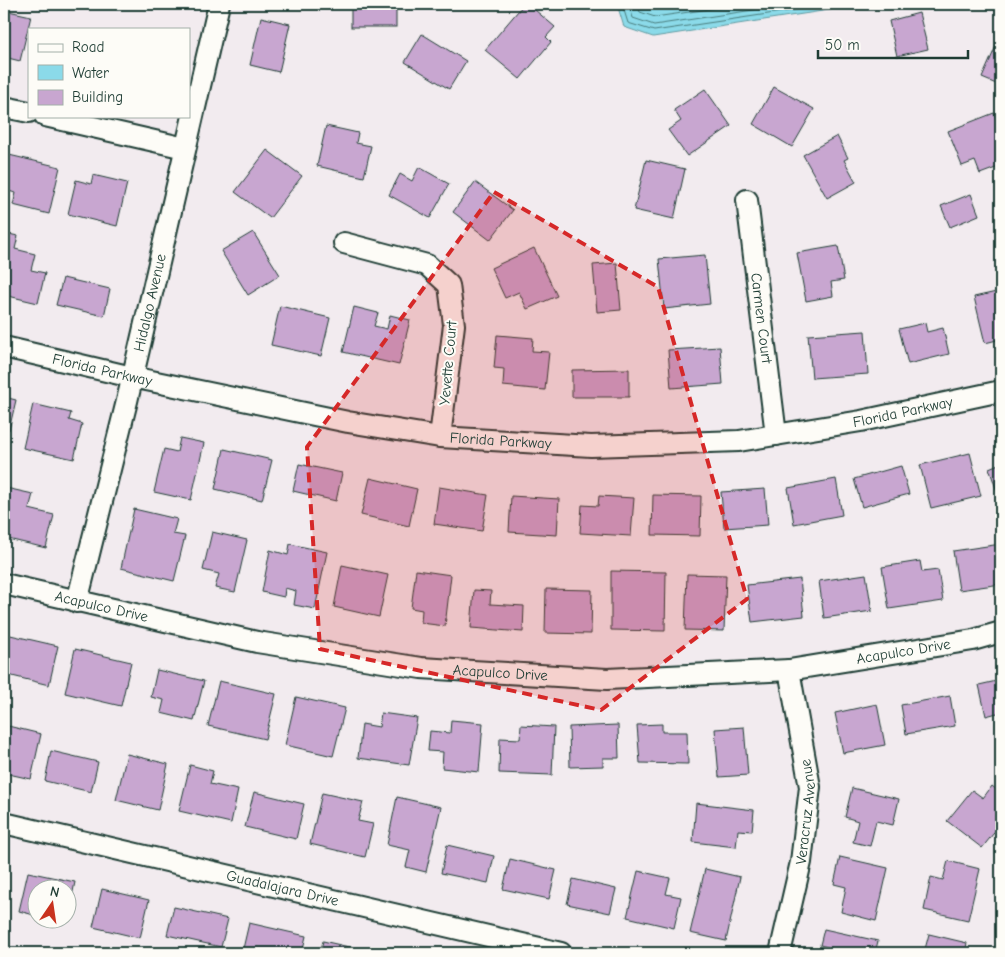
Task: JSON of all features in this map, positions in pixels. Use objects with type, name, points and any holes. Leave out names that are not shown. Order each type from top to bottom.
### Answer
[{"type":"street","name":"Hidalgo Avenue","points":[[77,602],[132,377],[219,4]]},
{"type":"street","points":[[4,107],[28,112]]},
{"type":"street","points":[[54,118],[185,148]]},
{"type":"street","name":"Carmen Court","points":[[747,200],[776,435]]},
{"type":"street","name":"Yevette Court","points":[[344,243],[427,265],[449,285],[454,324],[440,437]]},
{"type":"street","name":"Florida Parkway","points":[[4,348],[348,422],[440,437],[590,446],[739,441],[861,422],[1001,391]]},
{"type":"street","name":"Acapulco Drive","points":[[4,584],[257,642],[421,668],[607,679],[790,670],[973,640],[1001,632]]},
{"type":"street","name":"Veracruz Avenue","points":[[780,953],[801,862],[810,787],[790,670]]},
{"type":"street","name":"Guadalajara Drive","points":[[4,823],[561,953]]},
{"type":"highlighted area","points":[[494,192],[658,287],[747,599],[601,710],[320,649],[307,447]]},
{"type":"water","points":[[617,4],[868,4],[653,37],[624,27]]},
{"type":"building","points":[[351,4],[396,4],[396,27],[351,27]]},
{"type":"building","points":[[524,4],[528,4],[555,27],[546,37],[551,42],[520,79],[485,50]]},
{"type":"building","points":[[4,10],[31,16],[20,61],[4,57]]},
{"type":"building","points":[[919,13],[928,49],[897,56],[889,21]]},
{"type":"building","points":[[261,17],[290,24],[279,72],[250,65]]},
{"type":"building","points":[[422,34],[466,61],[449,89],[405,62]]},
{"type":"building","points":[[1001,35],[1001,86],[982,78]]},
{"type":"building","points":[[774,87],[814,109],[792,147],[753,124]]},
{"type":"building","points":[[705,89],[731,126],[687,156],[668,130],[681,121],[674,110]]},
{"type":"building","points":[[994,113],[1001,132],[1001,166],[980,174],[975,161],[962,166],[948,131]]},
{"type":"building","points":[[326,126],[358,133],[356,143],[371,146],[364,177],[317,166]]},
{"type":"building","points":[[837,136],[848,158],[844,160],[856,182],[827,198],[803,155]]},
{"type":"building","points":[[267,150],[302,176],[270,218],[235,192]]},
{"type":"building","points":[[9,155],[60,167],[49,214],[13,205],[16,193],[4,190],[4,179]]},
{"type":"building","points":[[646,160],[685,169],[674,219],[634,210]]},
{"type":"building","points":[[419,167],[449,184],[430,218],[389,195],[400,174],[412,181]]},
{"type":"building","points":[[93,175],[127,183],[117,226],[68,214],[76,180],[91,184]]},
{"type":"building","points":[[475,182],[513,210],[490,240],[453,212]]},
{"type":"building","points":[[971,194],[979,215],[950,227],[941,206]]},
{"type":"building","points":[[253,232],[280,275],[248,295],[221,251]]},
{"type":"building","points":[[4,233],[18,236],[15,249],[35,254],[31,270],[45,273],[38,303],[4,295]]},
{"type":"building","points":[[838,246],[844,280],[831,282],[833,296],[806,301],[797,253]]},
{"type":"building","points":[[534,248],[557,296],[527,309],[519,292],[505,298],[491,268]]},
{"type":"building","points":[[705,255],[710,304],[664,309],[659,259]]},
{"type":"building","points":[[617,263],[621,310],[597,312],[593,265]]},
{"type":"building","points":[[63,278],[110,289],[104,316],[56,305]]},
{"type":"building","points":[[1001,291],[1001,339],[985,343],[974,297]]},
{"type":"building","points":[[280,306],[330,318],[321,356],[271,345]]},
{"type":"building","points":[[354,307],[378,313],[374,326],[387,329],[390,315],[410,320],[399,365],[343,352]]},
{"type":"building","points":[[925,323],[927,332],[943,328],[949,354],[908,364],[899,329]]},
{"type":"building","points":[[865,331],[868,374],[812,378],[808,335]]},
{"type":"building","points":[[497,335],[533,338],[532,351],[549,352],[545,390],[503,386],[504,369],[494,368]]},
{"type":"building","points":[[720,347],[723,384],[671,388],[668,350]]},
{"type":"building","points":[[629,369],[629,397],[572,397],[572,370]]},
{"type":"building","points":[[4,397],[16,400],[9,430],[4,429]]},
{"type":"building","points":[[33,404],[71,413],[69,420],[82,424],[74,459],[23,448]]},
{"type":"building","points":[[180,438],[204,443],[191,500],[154,492],[164,449],[177,452]]},
{"type":"building","points":[[224,449],[272,460],[262,500],[215,489]]},
{"type":"building","points":[[970,453],[981,496],[931,508],[920,465]]},
{"type":"building","points":[[1001,463],[1001,503],[989,468]]},
{"type":"building","points":[[299,464],[342,473],[336,501],[293,491]]},
{"type":"building","points":[[901,466],[909,494],[862,507],[854,479]]},
{"type":"building","points":[[370,478],[417,489],[409,526],[361,515]]},
{"type":"building","points":[[836,479],[842,515],[794,524],[788,488]]},
{"type":"building","points":[[439,487],[488,495],[482,531],[434,524]]},
{"type":"building","points":[[6,488],[33,494],[29,509],[54,515],[46,548],[4,538],[4,498]]},
{"type":"building","points":[[765,489],[768,525],[724,528],[721,492]]},
{"type":"building","points":[[653,495],[701,496],[700,536],[652,535]]},
{"type":"building","points":[[511,496],[559,499],[557,535],[509,532]]},
{"type":"building","points":[[599,496],[634,498],[631,536],[580,533],[582,505],[598,506]]},
{"type":"building","points":[[134,509],[177,519],[173,534],[185,536],[174,581],[121,568]]},
{"type":"building","points":[[212,532],[247,540],[235,592],[215,588],[219,574],[203,570]]},
{"type":"building","points":[[290,544],[327,552],[315,609],[294,605],[296,591],[285,588],[284,597],[262,592],[270,550],[288,555]]},
{"type":"building","points":[[1001,544],[1001,584],[959,590],[953,551]]},
{"type":"building","points":[[920,561],[922,572],[938,570],[943,601],[889,609],[882,567]]},
{"type":"building","points":[[342,565],[388,575],[379,617],[334,607]]},
{"type":"building","points":[[416,570],[451,575],[445,626],[421,623],[422,610],[411,608]]},
{"type":"building","points":[[611,571],[666,572],[665,631],[611,630]]},
{"type":"building","points":[[687,574],[726,575],[724,631],[685,630]]},
{"type":"building","points":[[866,574],[872,611],[824,618],[819,581]]},
{"type":"building","points":[[800,579],[804,616],[752,622],[747,585]]},
{"type":"building","points":[[546,589],[592,590],[591,634],[545,633]]},
{"type":"building","points":[[474,590],[491,591],[490,604],[524,606],[523,632],[471,628]]},
{"type":"building","points":[[6,634],[58,646],[49,685],[4,674]]},
{"type":"building","points":[[75,649],[131,662],[121,706],[65,693]]},
{"type":"building","points":[[157,670],[204,681],[194,721],[161,713],[164,700],[151,697]]},
{"type":"building","points":[[1001,680],[1001,712],[986,716],[979,685]]},
{"type":"building","points":[[219,681],[276,694],[265,739],[208,726]]},
{"type":"building","points":[[950,696],[955,726],[906,734],[901,705]]},
{"type":"building","points":[[296,697],[345,708],[333,756],[285,745]]},
{"type":"building","points":[[877,704],[885,745],[843,753],[835,713]]},
{"type":"building","points":[[381,713],[417,718],[409,765],[358,758],[362,724],[379,727]]},
{"type":"building","points":[[451,720],[483,723],[479,772],[442,768],[443,752],[428,751],[430,731],[450,733]]},
{"type":"building","points":[[662,724],[662,732],[687,732],[688,764],[640,763],[637,725]]},
{"type":"building","points":[[4,725],[41,734],[31,779],[4,773]]},
{"type":"building","points":[[521,725],[554,727],[552,775],[499,773],[500,738],[520,739]]},
{"type":"building","points":[[618,725],[619,758],[603,758],[603,766],[570,767],[569,727]]},
{"type":"building","points":[[744,727],[748,775],[719,777],[715,729]]},
{"type":"building","points":[[51,751],[98,762],[91,792],[45,781]]},
{"type":"building","points":[[127,754],[168,764],[158,810],[116,800]]},
{"type":"building","points":[[190,765],[213,771],[210,784],[238,790],[231,823],[179,811]]},
{"type":"building","points":[[992,786],[1001,793],[1001,824],[982,848],[947,821],[972,790],[983,798]]},
{"type":"building","points":[[852,788],[899,799],[893,825],[876,821],[870,846],[853,842],[858,821],[845,817]]},
{"type":"building","points":[[254,792],[304,804],[296,839],[245,827]]},
{"type":"building","points":[[322,793],[363,802],[358,821],[373,824],[365,857],[310,844]]},
{"type":"building","points":[[397,797],[441,807],[426,872],[406,867],[410,850],[387,845]]},
{"type":"building","points":[[696,803],[754,810],[752,831],[738,830],[736,847],[693,842]]},
{"type":"building","points":[[447,845],[494,856],[488,883],[441,873]]},
{"type":"building","points":[[840,857],[888,868],[876,921],[841,912],[846,887],[834,884]]},
{"type":"building","points":[[510,859],[556,870],[549,899],[503,889]]},
{"type":"building","points":[[948,861],[980,869],[968,920],[924,910],[931,877],[943,880]]},
{"type":"building","points":[[705,869],[740,877],[726,941],[690,933]]},
{"type":"building","points":[[638,871],[670,878],[666,894],[681,897],[674,928],[627,917]]},
{"type":"building","points":[[28,872],[66,880],[28,880],[28,913],[19,911]]},
{"type":"building","points":[[573,879],[616,889],[610,913],[567,904]]},
{"type":"building","points":[[102,889],[149,900],[140,938],[93,927]]},
{"type":"building","points":[[174,907],[228,919],[221,947],[167,935]]},
{"type":"building","points":[[249,923],[306,936],[302,953],[242,953]]},
{"type":"building","points":[[824,929],[878,941],[875,953],[834,953],[835,949],[820,945]]},
{"type":"building","points":[[929,934],[967,943],[965,953],[924,953]]},
{"type":"building","points":[[323,941],[375,953],[320,953]]}]
